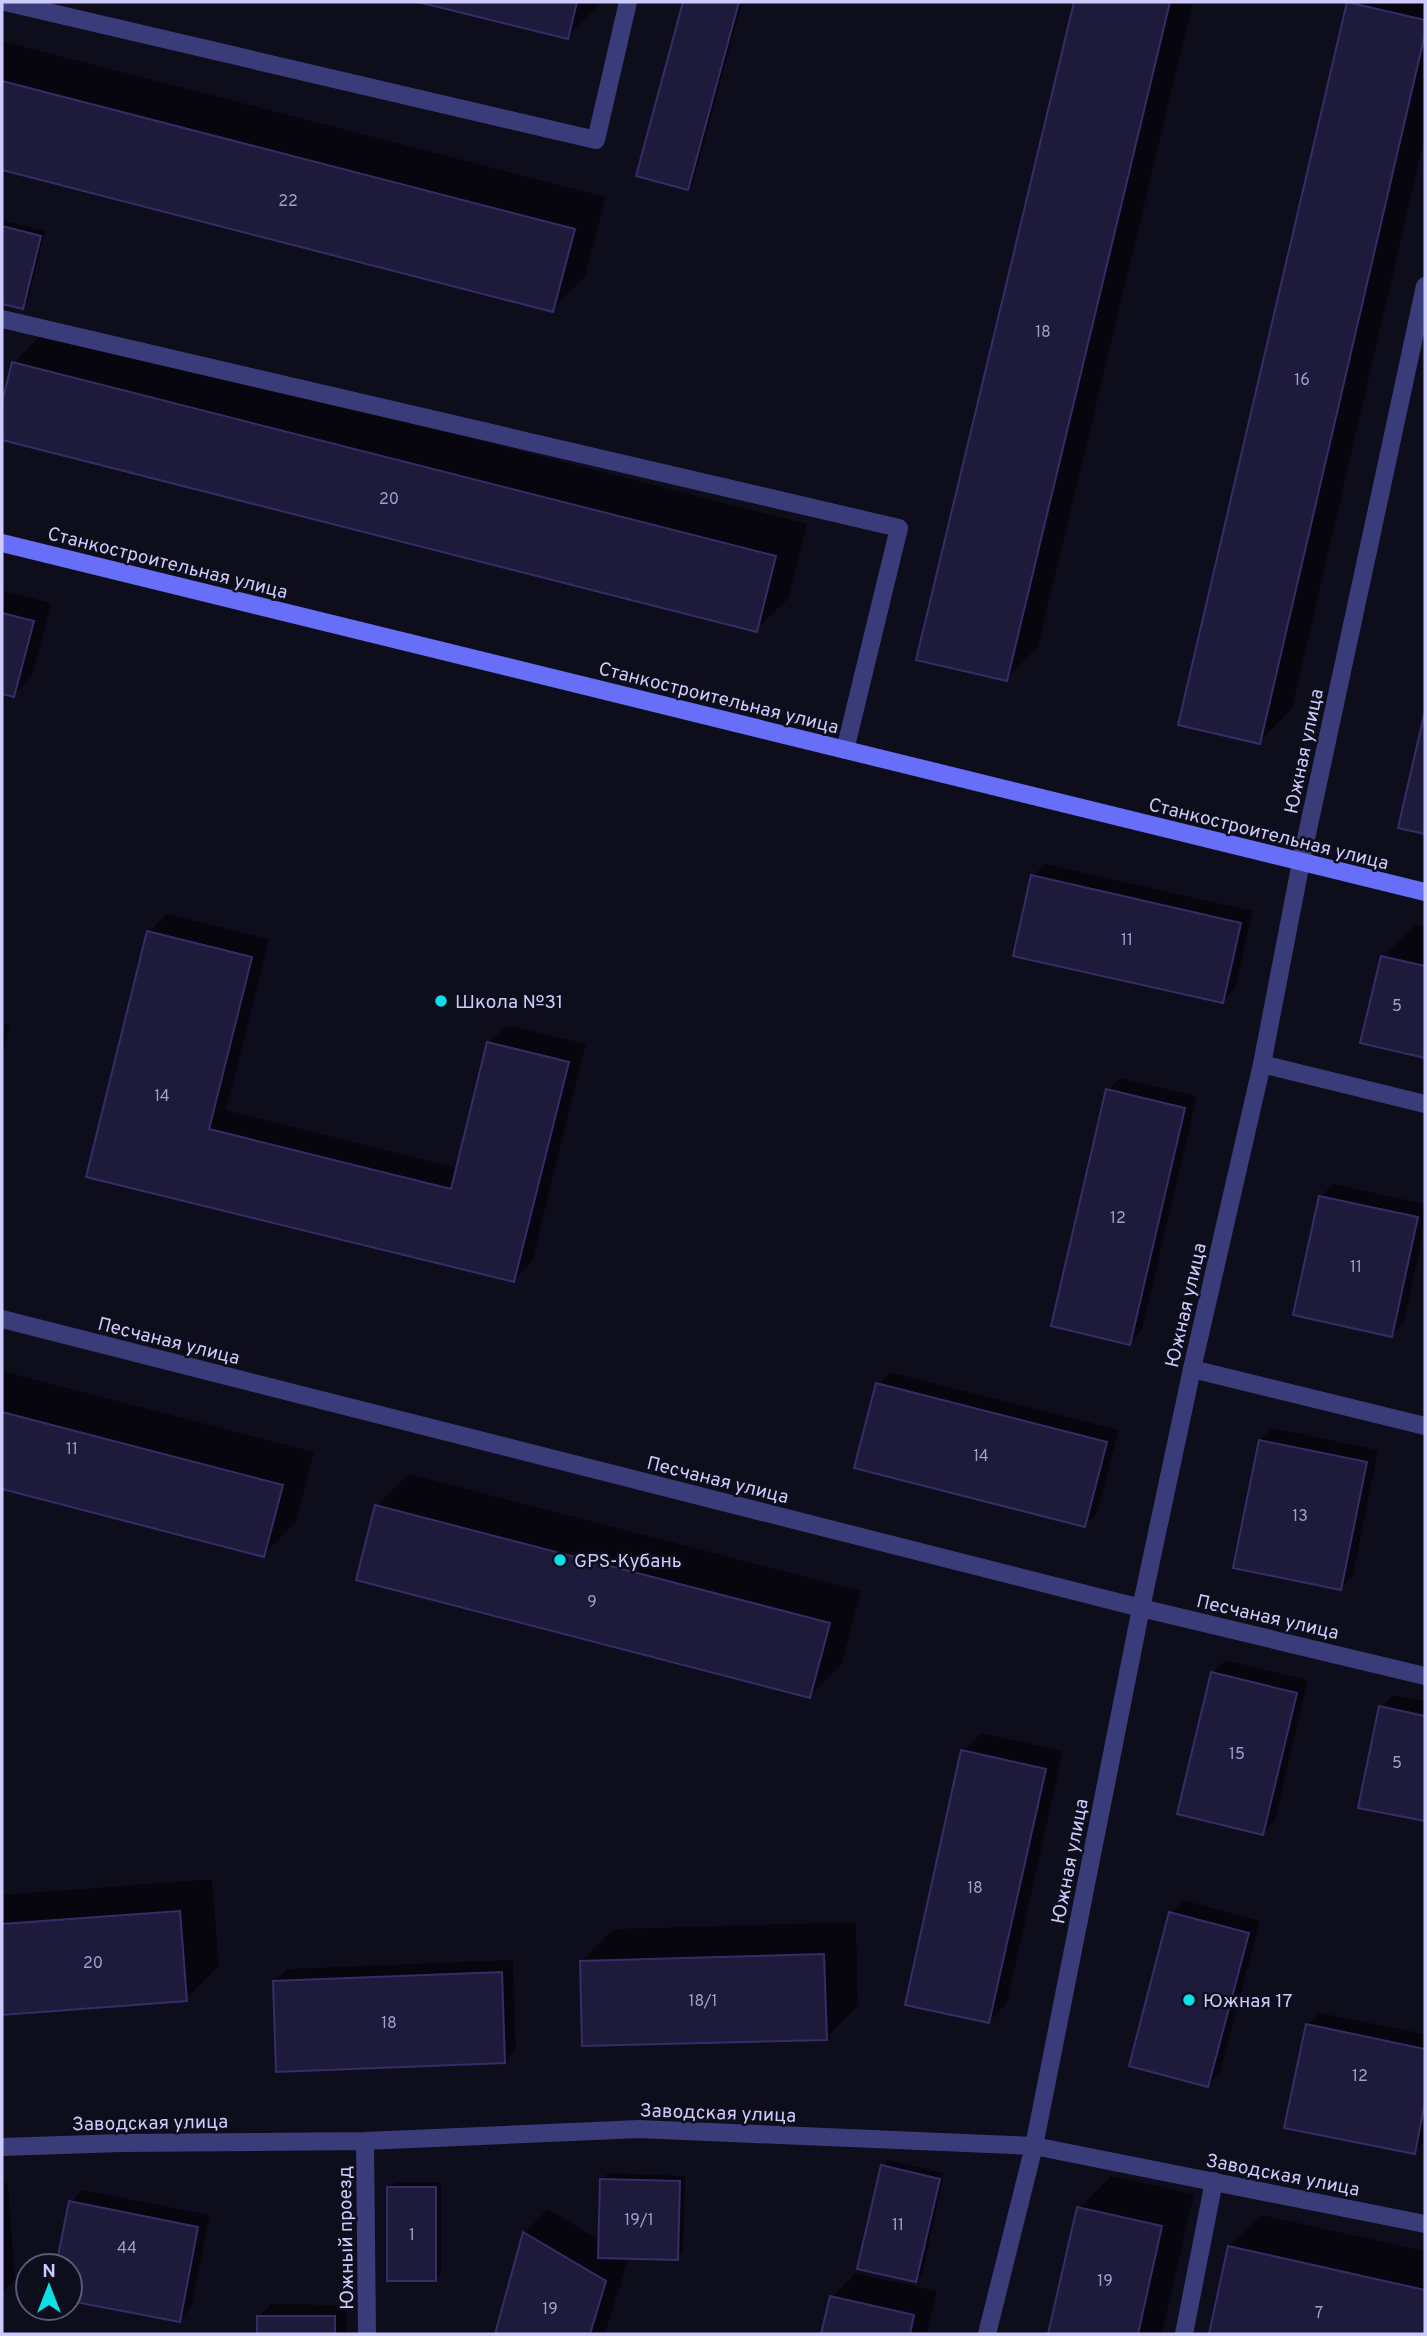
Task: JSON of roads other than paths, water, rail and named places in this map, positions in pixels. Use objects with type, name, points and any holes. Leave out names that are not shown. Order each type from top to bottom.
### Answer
[{"type":"street","points":[[5,2],[596,140],[628,2]]},
{"type":"street","name":"Южная улица","points":[[987,2334],[1034,2146],[1141,1608],[1192,1369],[1262,1064],[1301,862],[1425,286]]},
{"type":"street","points":[[2,319],[899,528],[845,750]]},
{"type":"street","name":"Станкостроительная улица","points":[[2,543],[1425,892]]},
{"type":"street","points":[[1262,1064],[1425,1104]]},
{"type":"street","name":"Песчаная улица","points":[[2,1320],[1141,1608],[1425,1675]]},
{"type":"street","points":[[1192,1369],[1425,1426]]},
{"type":"street","name":"Заводская улица","points":[[2,2147],[365,2141],[639,2129],[1034,2146],[1425,2224]]},
{"type":"street","name":"Южный проезд","points":[[365,2141],[367,2334]]},
{"type":"street","points":[[1184,2334],[1214,2181]]},
{"type":"place","name":"Школа №31","points":[[441,1001]]},
{"type":"place","name":"GPS-Кубань","points":[[560,1560]]},
{"type":"place","name":"Южная 17","points":[[1189,2000]]}]
